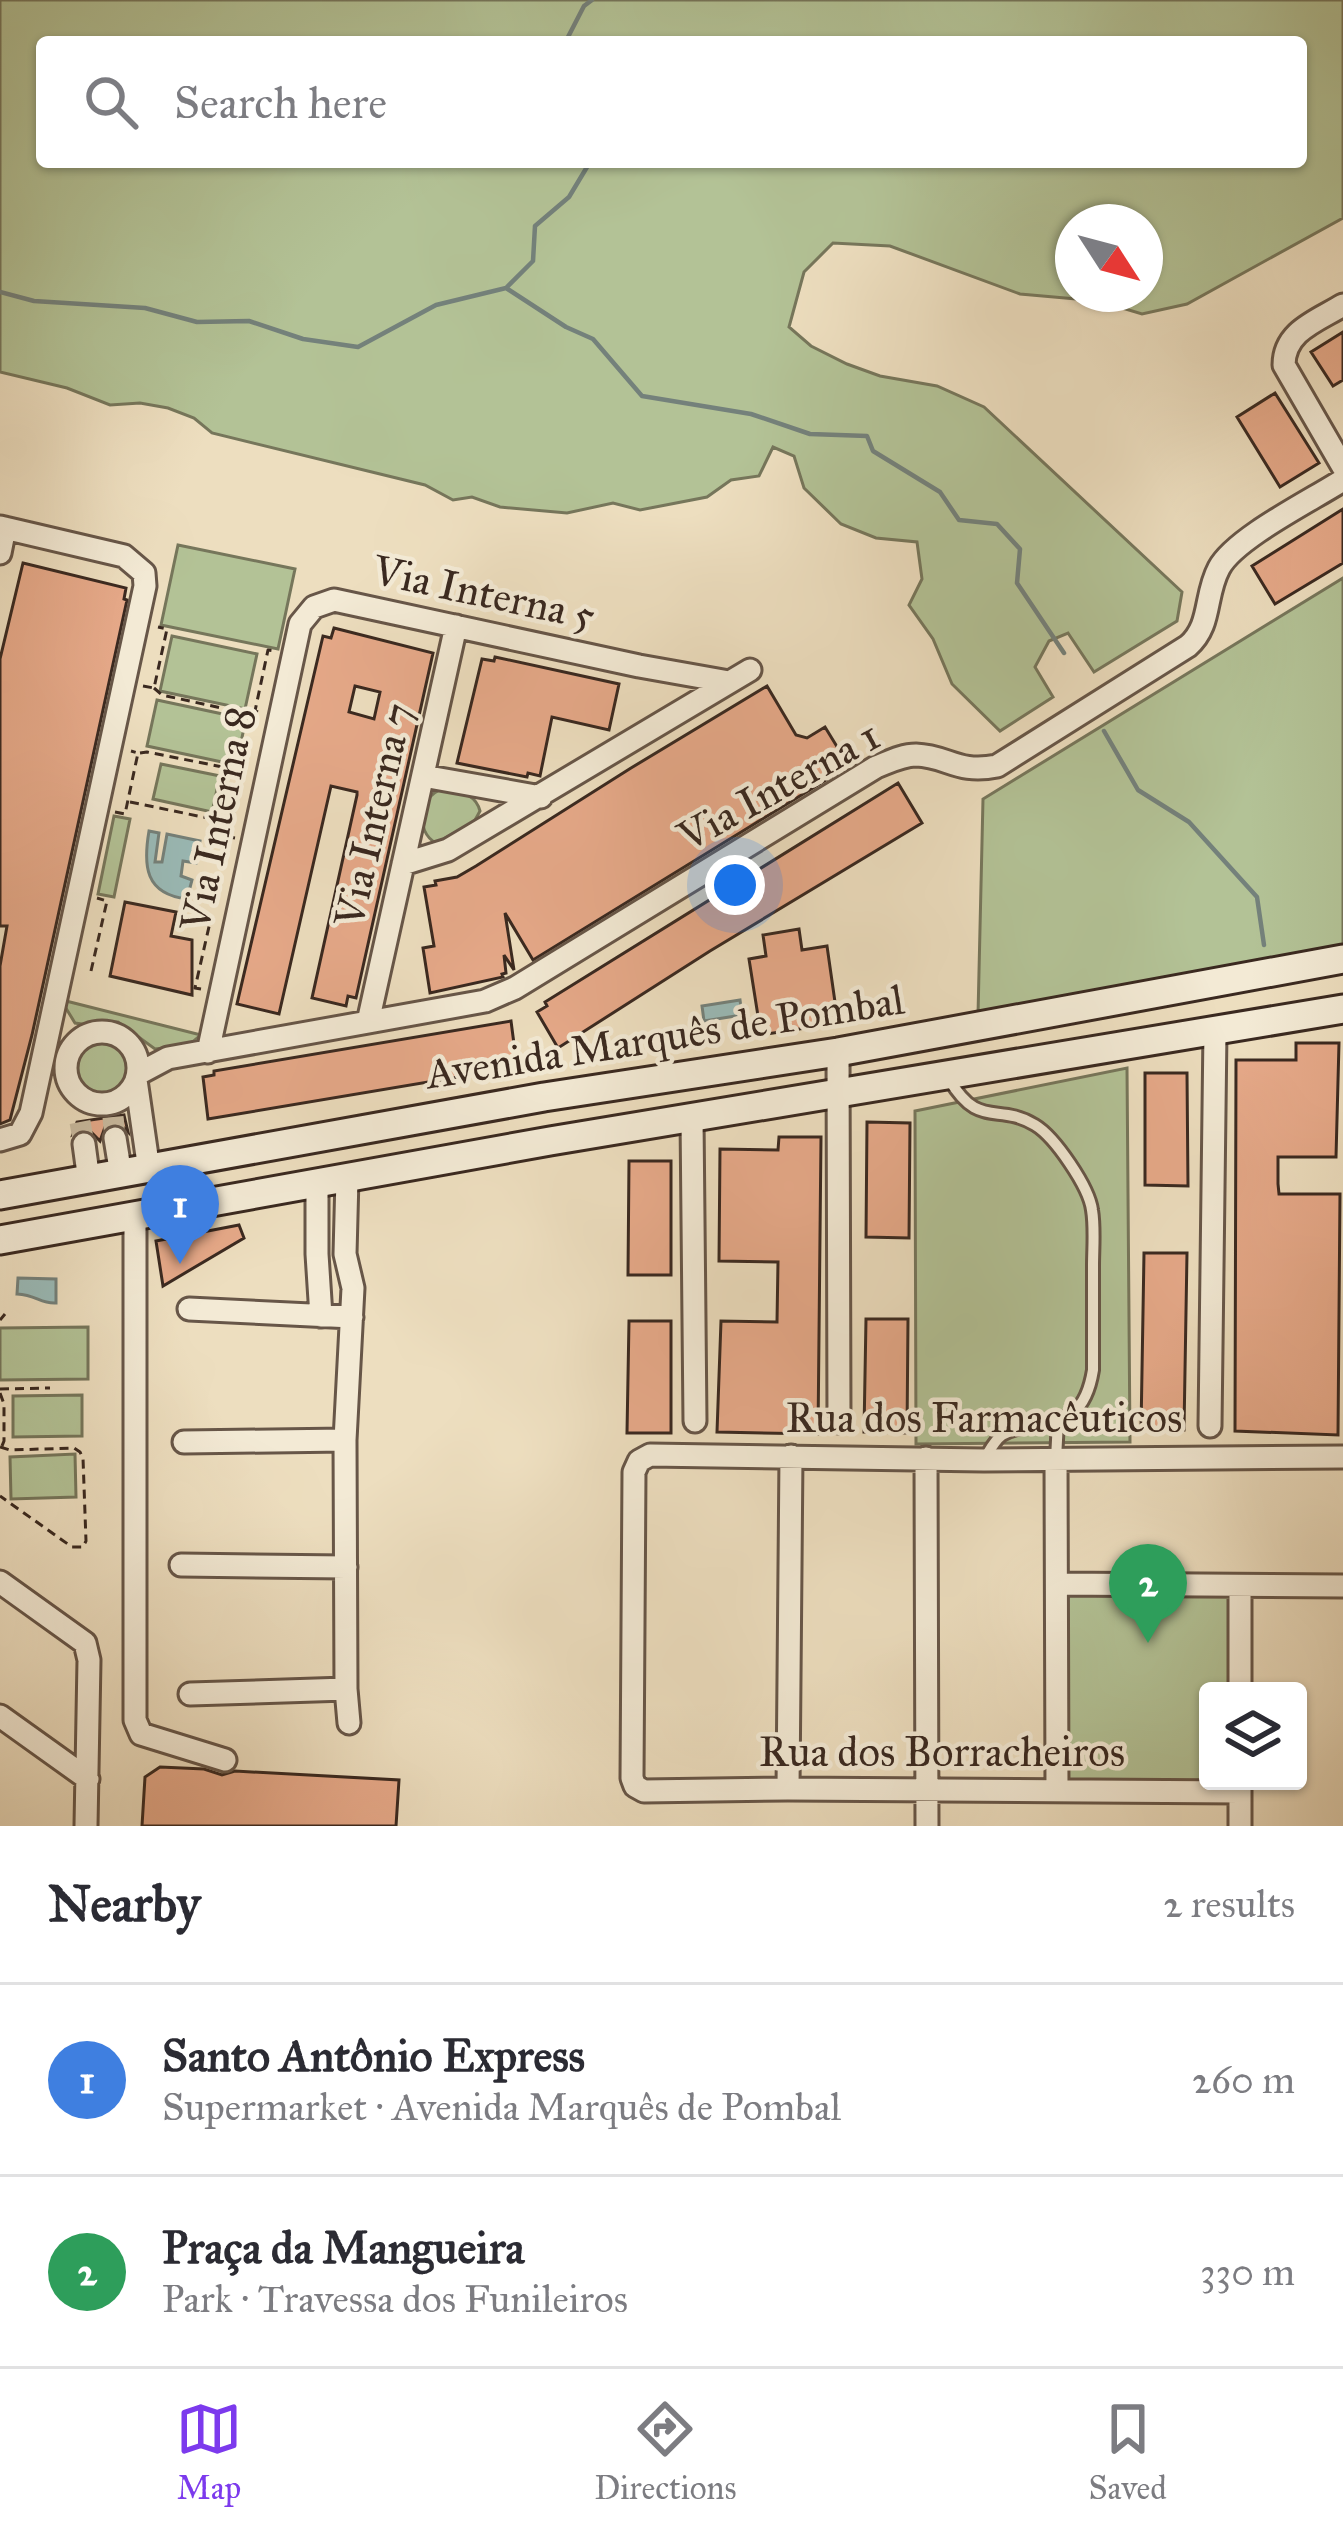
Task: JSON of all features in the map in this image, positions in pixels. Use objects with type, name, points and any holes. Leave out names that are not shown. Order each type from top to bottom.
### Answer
[{"type":"main road","name":"Avenida Marquês de Pombal","points":[[0,1195],[544,1097],[838,1052],[1343,959]]},
{"type":"main road","name":"Avenida Marquês de Pombal","points":[[0,1240],[550,1141],[1343,1009]]},
{"type":"main road","points":[[544,1097],[550,1141]]},
{"type":"main road","points":[[400,1124],[403,1168]]},
{"type":"street","points":[[1343,305],[1294,334],[1284,349],[1283,364],[1343,467]]},
{"type":"street","name":"Via Interna 1","points":[[168,1058],[485,1001],[515,988],[876,766],[918,755],[961,768],[997,766],[1188,646],[1200,636],[1207,619],[1208,598],[1220,565],[1238,547],[1343,480]]},
{"type":"street","points":[[0,553],[3,528],[124,556],[144,574],[144,601],[32,1113]]},
{"type":"street","name":"Via Interna 5","points":[[314,607],[334,600],[639,666],[740,676],[678,712]]},
{"type":"street","name":"Via Interna 8","points":[[208,1052],[300,624],[314,607]]},
{"type":"street","name":"Via Interna 7","points":[[368,1022],[456,626]]},
{"type":"street","name":"Via Interna 5","points":[[639,666],[670,684],[679,698],[678,712]]},
{"type":"street","points":[[403,864],[448,850],[678,712]]},
{"type":"street","points":[[423,776],[541,797]]},
{"type":"street","points":[[464,783],[486,798],[495,823]]},
{"type":"street","points":[[56,999],[65,1020],[82,1038]]},
{"type":"street","points":[[1210,1426],[1215,1031]]},
{"type":"street","points":[[47,1036],[113,1033],[130,1045],[168,1058]]},
{"type":"street","points":[[82,1038],[67,1061],[88,1180]]},
{"type":"street","points":[[130,1045],[138,1064],[135,1173]]},
{"type":"street","points":[[838,1052],[839,1422]]},
{"type":"street","points":[[113,1119],[137,1077],[168,1058]]},
{"type":"street","points":[[38,1076],[54,1073],[78,1109]]},
{"type":"street","points":[[10,1137],[47,1100],[64,1099],[78,1109]]},
{"type":"street","points":[[78,1109],[93,1103],[113,1119],[135,1173]]},
{"type":"street","points":[[692,1118],[695,1421]]},
{"type":"street","points":[[347,1178],[345,1254],[353,1288],[345,1440],[349,1723]]},
{"type":"street","points":[[317,1184],[321,1316]]},
{"type":"street","points":[[135,1215],[135,1720],[141,1734],[225,1760]]},
{"type":"street","points":[[189,1309],[352,1317]]},
{"type":"street","points":[[184,1442],[345,1440]]},
{"type":"street","name":"Rua dos Farmacêuticos","points":[[644,1791],[634,1786],[632,1778],[634,1472],[639,1461],[650,1455],[984,1460],[1343,1456]]},
{"type":"street","points":[[788,1789],[791,1456]]},
{"type":"street","points":[[926,1458],[927,1826]]},
{"type":"street","points":[[1056,1459],[1058,1791]]},
{"type":"street","points":[[181,1565],[346,1567]]},
{"type":"street","points":[[0,1582],[85,1643],[89,1660],[86,1826]]},
{"type":"street","points":[[1057,1584],[1343,1586]]},
{"type":"street","points":[[1240,1586],[1240,1682]]},
{"type":"street","points":[[190,1694],[346,1689]]},
{"type":"street","points":[[0,1716],[88,1779]]},
{"type":"street","name":"Rua dos Borracheiros","points":[[644,1791],[1199,1788]]},
{"type":"street","points":[[1240,1790],[1240,1826]]},
{"type":"lane","points":[[947,1076],[968,1106],[1035,1124],[1054,1141],[1092,1204],[1091,1380],[1083,1402],[1058,1421],[999,1437],[984,1460]]},
{"type":"lane","points":[[1056,1459],[1058,1421]]},
{"type":"path","points":[[154,626],[167,629],[154,688]]},
{"type":"path","points":[[140,686],[244,713],[255,711]]},
{"type":"path","points":[[125,750],[241,775]]},
{"type":"path","points":[[112,812],[125,814],[138,753]]},
{"type":"path","points":[[128,802],[232,823]]},
{"type":"path","points":[[91,971],[107,901],[94,898]]},
{"type":"path","points":[[0,1320],[5,1314]]},
{"type":"path","points":[[0,1496],[72,1547],[83,1547],[86,1520],[80,1452],[74,1448],[1,1447],[4,1404],[0,1391],[50,1388]]},
{"type":"green space","points":[[0,0],[1343,0],[1343,218],[1187,304],[1163,309],[1163,204],[1055,204],[1055,297],[1020,294],[890,246],[833,243],[804,272],[789,327],[811,346],[880,376],[937,386],[984,407],[1182,592],[1177,621],[1094,672],[1068,633],[1049,641],[1035,667],[1053,697],[1000,731],[952,684],[933,639],[909,605],[922,579],[917,542],[876,538],[841,524],[804,488],[794,456],[773,447],[759,476],[731,480],[707,497],[640,510],[613,503],[567,513],[500,507],[472,497],[453,500],[425,485],[212,433],[194,418],[168,408],[110,405],[67,388],[0,372]]},
{"type":"green space","points":[[178,545],[295,569],[278,649],[161,625]]},
{"type":"green space","points":[[1343,578],[1343,952],[978,1015],[983,799]]},
{"type":"green space","points":[[172,636],[257,654],[245,709],[160,691]]},
{"type":"green space","points":[[157,700],[246,719],[236,765],[147,746]]},
{"type":"green space","points":[[161,764],[220,776],[212,812],[153,799]]},
{"type":"green space","points":[[442,789],[470,797],[480,811],[474,822],[436,843],[425,830],[422,814],[429,799]]},
{"type":"green space","points":[[114,816],[130,819],[114,897],[98,894]]},
{"type":"green space","points":[[66,1001],[201,1035],[189,1045],[155,1049],[118,1022],[75,1023]]},
{"type":"green space","points":[[103,1040],[123,1048],[131,1068],[123,1088],[103,1096],[83,1088],[75,1068],[83,1048]]},
{"type":"green space","points":[[1127,1068],[1130,1442],[916,1444],[915,1111]]},
{"type":"green space","points":[[88,1327],[88,1379],[0,1380],[0,1328]]},
{"type":"green space","points":[[82,1395],[82,1436],[13,1437],[13,1396]]},
{"type":"green space","points":[[75,1454],[76,1497],[11,1499],[10,1457]]},
{"type":"green space","points":[[1066,1595],[1230,1596],[1231,1682],[1199,1682],[1199,1782],[1067,1781]]},
{"type":"water","points":[[149,831],[159,833],[155,862],[162,862],[167,834],[200,841],[196,863],[183,861],[181,876],[192,880],[187,899],[155,885],[147,867]]},
{"type":"water","points":[[740,1000],[742,1015],[704,1021],[702,1006]]},
{"type":"water","points":[[18,1278],[56,1279],[56,1303],[17,1294]]},
{"type":"building","points":[[1343,332],[1343,380],[1333,386],[1311,352]]},
{"type":"building","points":[[1275,393],[1319,463],[1280,487],[1237,417]]},
{"type":"building","points":[[1343,509],[1343,563],[1275,604],[1252,566]]},
{"type":"building","points":[[23,563],[126,588],[127,600],[32,1035],[10,1120],[0,1124],[0,966],[7,926],[0,926],[0,659]]},
{"type":"building","points":[[334,628],[433,653],[356,998],[348,996],[346,1006],[312,998],[357,795],[331,786],[279,1014],[237,1004],[323,636],[331,638]],"holes":[[[355,686],[380,692],[374,719],[349,712]]]},
{"type":"building","points":[[495,657],[619,684],[609,730],[552,717],[540,776],[457,763],[482,659],[494,661]]},
{"type":"building","points":[[767,686],[796,735],[807,738],[825,727],[847,763],[839,772],[533,960],[505,913],[514,970],[504,955],[503,977],[430,993],[423,948],[434,946],[424,887],[476,866]]},
{"type":"building","points":[[898,783],[922,823],[558,1048],[537,1012],[547,1006],[545,1002]]},
{"type":"building","points":[[125,902],[176,912],[171,936],[192,940],[192,995],[110,976]]},
{"type":"building","points":[[799,929],[802,950],[827,946],[838,1023],[761,1035],[749,959],[766,956],[763,935]]},
{"type":"building","points":[[511,1021],[517,1067],[208,1119],[203,1077],[214,1071]]},
{"type":"building","points":[[1296,1043],[1339,1043],[1336,1157],[1278,1157],[1279,1194],[1340,1194],[1338,1435],[1235,1431],[1236,1060],[1296,1060]]},
{"type":"building","points":[[1145,1073],[1187,1073],[1188,1186],[1145,1185]]},
{"type":"building","points":[[124,1115],[128,1132],[114,1123],[105,1127],[100,1141],[89,1130],[73,1134],[77,1122]]},
{"type":"building","points":[[867,1122],[910,1123],[909,1238],[866,1237]]},
{"type":"building","points":[[779,1137],[821,1137],[818,1434],[717,1432],[721,1321],[777,1322],[778,1262],[719,1261],[720,1149],[778,1150]]},
{"type":"building","points":[[629,1161],[671,1161],[671,1275],[628,1275]]},
{"type":"building","points":[[239,1225],[244,1238],[163,1286],[156,1241]]},
{"type":"building","points":[[1144,1253],[1187,1253],[1184,1430],[1141,1430]]},
{"type":"building","points":[[866,1319],[908,1319],[907,1433],[864,1432]]},
{"type":"building","points":[[629,1321],[671,1321],[671,1433],[627,1433]]},
{"type":"building","points":[[160,1767],[204,1769],[222,1775],[235,1771],[399,1780],[396,1826],[142,1826],[145,1777]]},
{"type":"waterway","points":[[569,36],[592,0]]},
{"type":"waterway","points":[[0,292],[34,301],[145,308],[197,322],[249,321],[303,339],[358,347],[436,305],[506,288],[533,261],[535,226],[569,197],[586,168]]},
{"type":"waterway","points":[[506,288],[593,339],[642,396],[751,414],[810,434],[867,436],[873,451],[940,492],[959,520],[997,524],[1020,549],[1017,583],[1064,653]]},
{"type":"waterway","points":[[1104,731],[1138,790],[1189,822],[1257,897],[1264,945]]},
{"type":"tunnel","points":[[113,1117],[115,1138]]},
{"type":"tunnel","points":[[80,1122],[84,1144]]},
{"type":"place","name":"Santo Antônio Express","points":[[180,1264]]},
{"type":"place","name":"Praça da Mangueira","points":[[1148,1643]]}]
